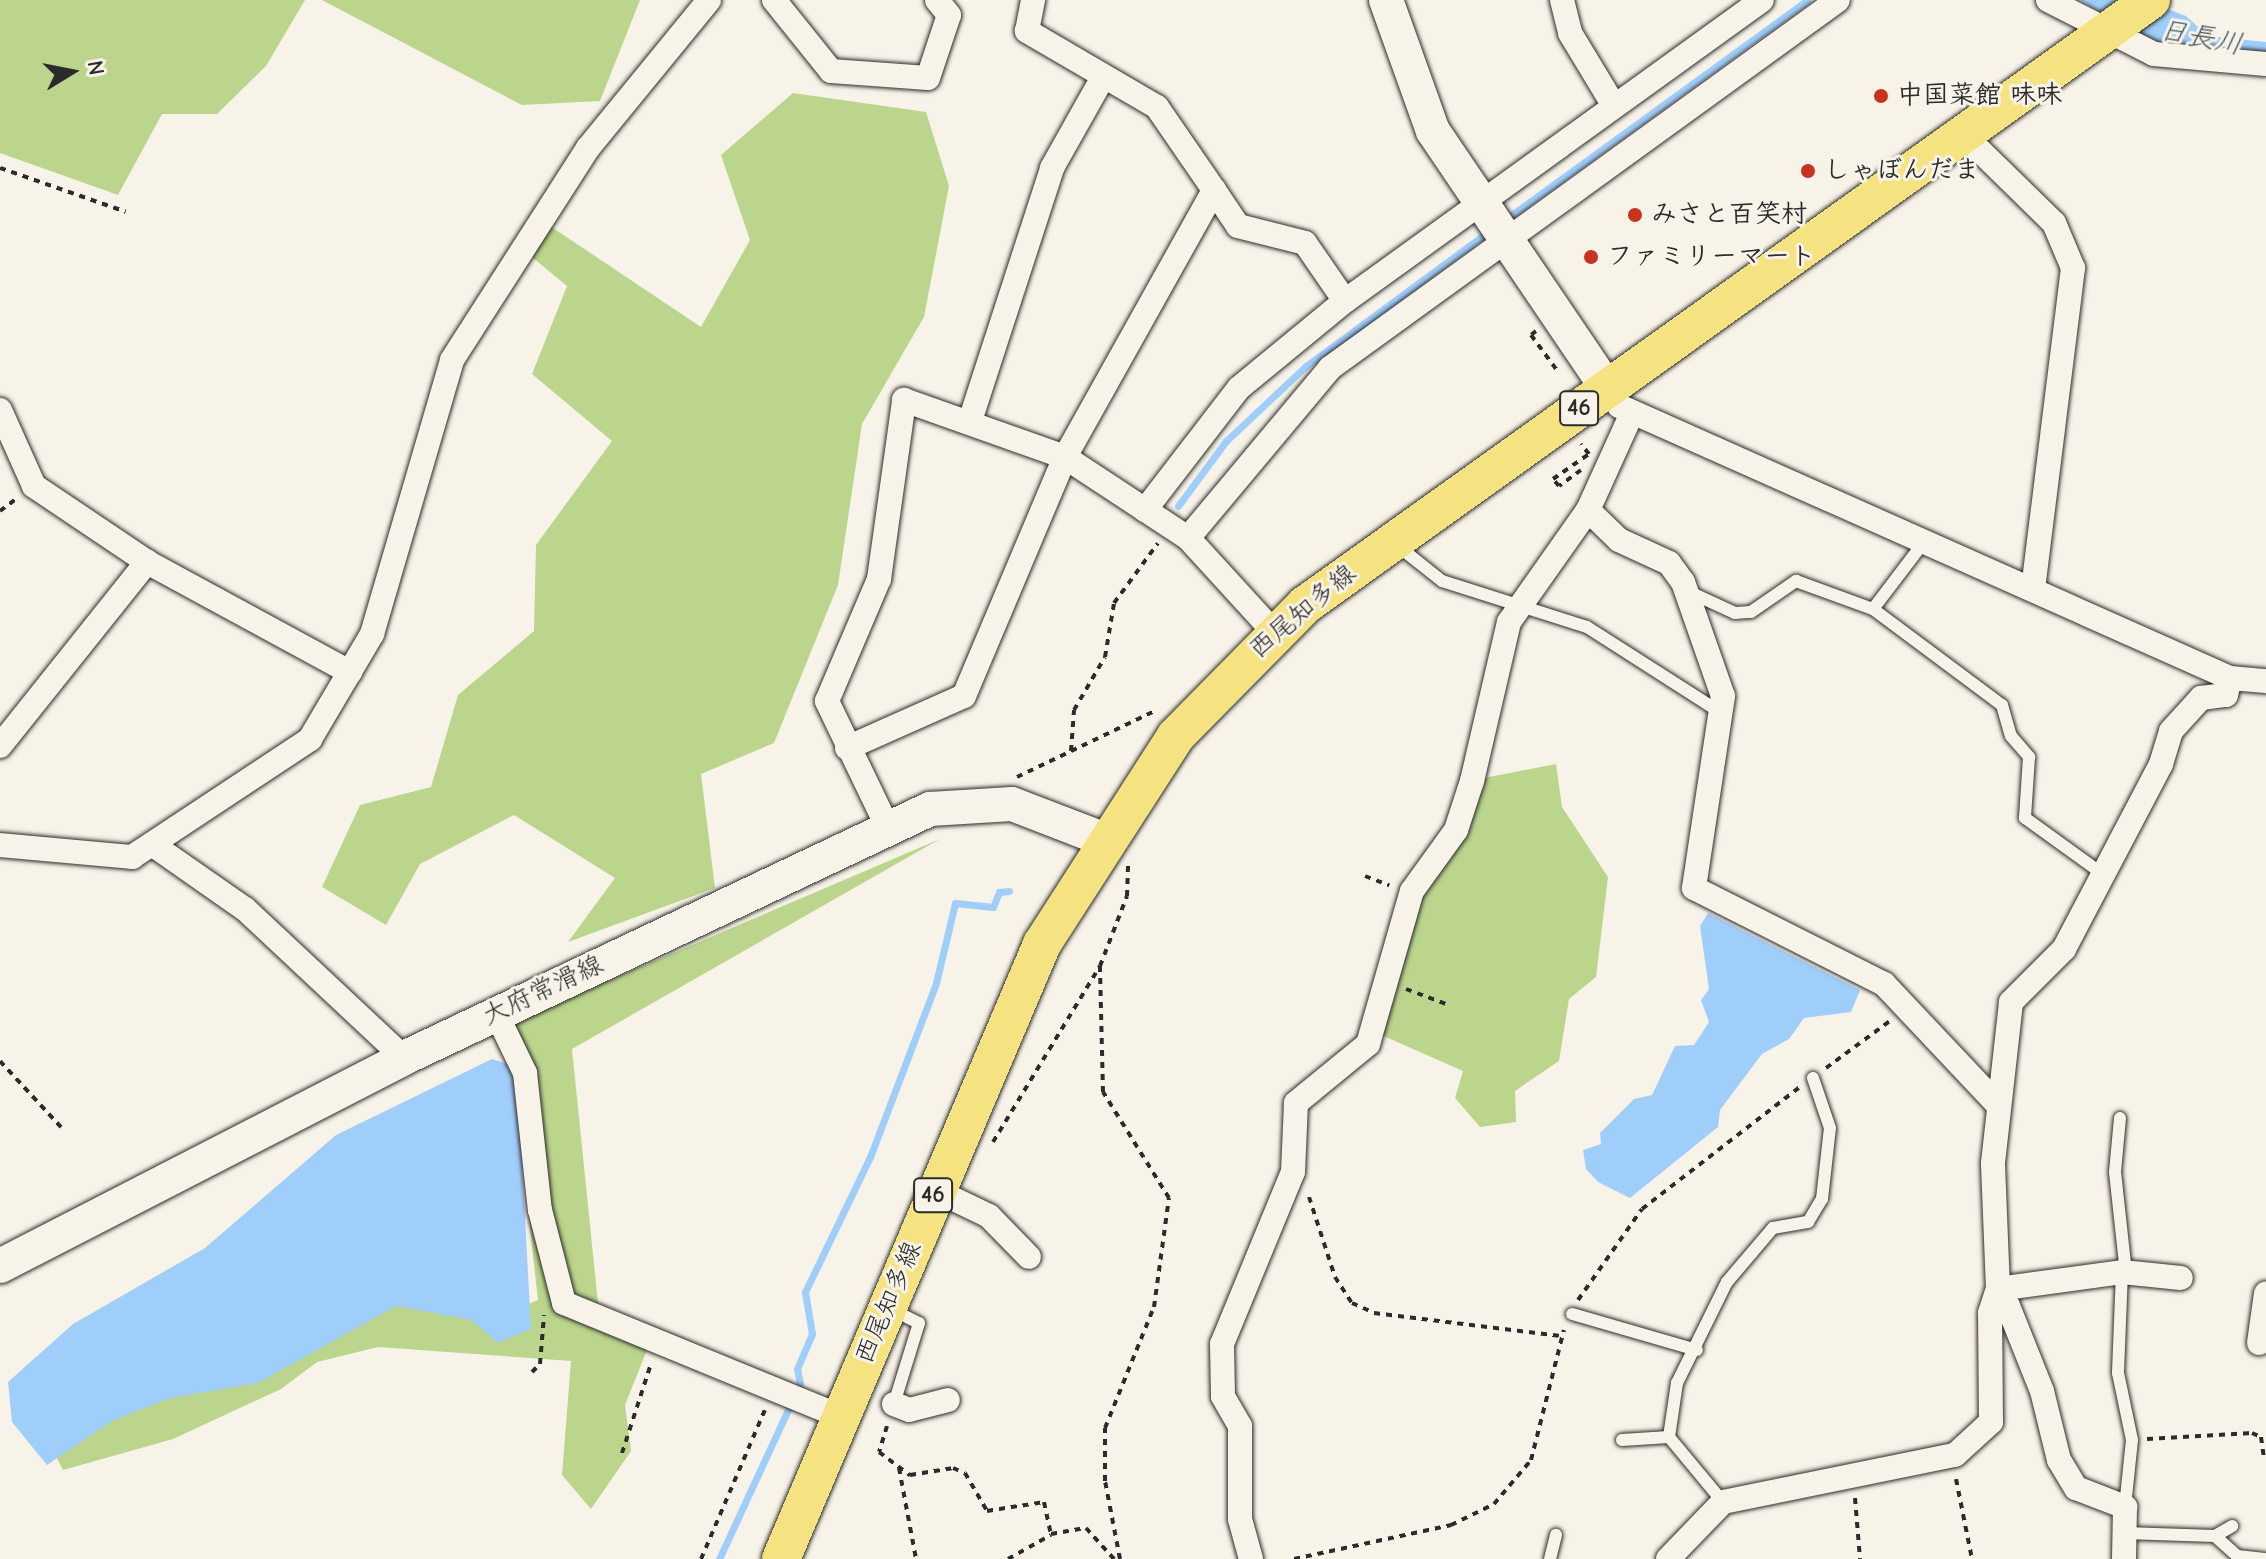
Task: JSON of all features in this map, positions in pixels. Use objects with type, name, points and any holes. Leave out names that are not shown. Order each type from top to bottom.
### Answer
[{"type":"main road","points":[[1386,0],[1418,99],[1493,225],[1619,401]]},
{"type":"main road","name":"西尾知多線","points":[[781,1559],[840,1416],[890,1309],[935,1190],[1042,944],[1101,843],[1176,736],[1273,631],[1393,539],[1619,401],[1964,135],[2151,0]]},
{"type":"main road","name":"大府常滑線","points":[[0,1266],[404,1058],[930,809],[987,802],[1012,804],[1101,843]]},
{"type":"street","points":[[0,845],[132,857],[156,847],[310,739],[350,672],[381,607],[452,360],[588,148],[709,0]]},
{"type":"street","points":[[774,0],[831,71],[928,78],[949,15],[937,0]]},
{"type":"street","points":[[1033,0],[1027,31],[1157,107],[1238,226],[1305,243],[1345,301]]},
{"type":"street","points":[[1562,0],[1570,33],[1614,106]]},
{"type":"street","points":[[1167,524],[1330,368],[1493,225],[1614,106],[1762,0]]},
{"type":"street","points":[[1167,524],[1239,388],[1345,301],[1493,225],[1838,0]]},
{"type":"street","points":[[2048,0],[2154,54],[2266,64]]},
{"type":"street","points":[[970,421],[1052,168],[1103,77]]},
{"type":"street","points":[[1964,135],[2054,223],[2073,268],[2033,587]]},
{"type":"street","points":[[847,748],[964,696],[1065,457],[1214,190]]},
{"type":"street","points":[[888,828],[827,701],[879,579],[904,400],[1065,457],[1167,524],[1273,631]]},
{"type":"street","points":[[1251,1559],[1240,1519],[1240,1426],[1223,1396],[1222,1344],[1293,1172],[1296,1103],[1368,1044],[1412,891],[1456,830],[1509,622],[1588,510],[1619,401],[1924,542],[2033,587],[2230,678],[2266,681]]},
{"type":"street","points":[[0,410],[34,486],[147,562],[350,672]]},
{"type":"street","points":[[1588,510],[1619,540],[1669,563],[1684,586],[1723,696],[1694,888],[1884,984],[1997,1104]]},
{"type":"street","points":[[0,746],[147,562]]},
{"type":"street","points":[[2124,1559],[2125,1507],[2103,1502],[2070,1478],[2014,1320],[1998,1294],[1991,1220],[1997,1104],[2011,1002],[2064,949],[2104,875],[2171,731],[2201,698],[2226,695],[2230,678]]},
{"type":"street","points":[[156,847],[245,909],[404,1058]]},
{"type":"street","points":[[496,1013],[525,1073],[540,1210],[564,1303],[664,1340],[840,1416]]},
{"type":"street","points":[[935,1190],[989,1216],[1029,1257]]},
{"type":"street","points":[[1998,1294],[2124,1272],[2181,1278]]},
{"type":"street","points":[[2259,1343],[2266,1293]]},
{"type":"street","points":[[1668,1559],[1723,1502],[1952,1456],[1991,1422],[1990,1313],[1998,1294]]},
{"type":"street","points":[[894,1404],[909,1410],[948,1400]]},
{"type":"lane","points":[[1393,539],[1425,574],[1587,627],[1720,712]]},
{"type":"lane","points":[[1873,609],[1924,542]]},
{"type":"lane","points":[[1684,586],[1735,613],[1751,612],[1782,584],[1796,581],[1873,609],[2002,705],[2011,736],[2029,757],[2025,818],[2104,875]]},
{"type":"lane","points":[[1684,586],[1723,596]]},
{"type":"lane","points":[[1723,1502],[1669,1437],[1677,1383],[1697,1350],[1727,1282],[1754,1245],[1773,1228],[1808,1222],[1822,1199],[1830,1128],[1813,1078]]},
{"type":"lane","points":[[2120,1118],[2115,1172],[2124,1272],[2118,1373],[2132,1440],[2125,1507]]},
{"type":"lane","points":[[890,1309],[919,1323],[894,1404]]},
{"type":"lane","points":[[1572,1314],[1697,1350]]},
{"type":"lane","points":[[1622,1440],[1669,1437]]},
{"type":"lane","points":[[2125,1533],[2215,1536],[2232,1526]]},
{"type":"lane","points":[[1550,1559],[1556,1535]]},
{"type":"lane","points":[[2215,1536],[2237,1556],[2265,1559]]},
{"type":"path","points":[[0,168],[126,212]]},
{"type":"path","points":[[1559,486],[1553,479],[1585,456]]},
{"type":"path","points":[[1071,751],[1074,710],[1105,657],[1114,603],[1167,524]]},
{"type":"path","points":[[1001,785],[1160,709],[1170,716]]},
{"type":"path","points":[[990,1148],[1100,966],[1132,876],[1130,865],[1101,843]]},
{"type":"path","points":[[1100,966],[1103,1092],[1169,1198],[1154,1307],[1105,1428],[1105,1481],[1117,1559]]},
{"type":"path","points":[[1388,982],[1449,1005]]},
{"type":"path","points":[[0,1061],[61,1127]]},
{"type":"path","points":[[1284,1192],[1310,1197],[1335,1277],[1352,1303],[1374,1313],[1561,1336]]},
{"type":"path","points":[[622,1453],[664,1340]]},
{"type":"path","points":[[701,1559],[775,1387]]},
{"type":"path","points":[[894,1404],[879,1452],[910,1475],[953,1468],[965,1473],[987,1511],[1044,1502],[1051,1534]]},
{"type":"path","points":[[2132,1440],[2252,1433],[2261,1437],[2264,1458]]},
{"type":"path","points":[[1952,1456],[1972,1559]]},
{"type":"path","points":[[899,1468],[916,1559]]},
{"type":"path","points":[[1853,1476],[1860,1559]]},
{"type":"path","points":[[1008,1559],[1051,1534],[1086,1528],[1117,1559]]},
{"type":"green space","points":[[0,0],[305,0],[266,66],[217,114],[162,114],[118,195],[0,153]]},
{"type":"green space","points":[[322,0],[640,0],[600,101],[522,105]]},
{"type":"green space","points":[[793,93],[926,112],[949,186],[924,317],[862,424],[838,585],[774,743],[701,774],[715,888],[568,942],[615,878],[514,815],[420,864],[386,925],[322,887],[360,805],[431,787],[458,695],[534,631],[536,545],[612,441],[532,374],[567,286],[527,253],[544,222],[701,327],[750,240],[721,155]]},
{"type":"green space","points":[[1556,764],[1562,807],[1608,877],[1596,977],[1569,999],[1559,1061],[1515,1091],[1516,1122],[1480,1127],[1455,1098],[1463,1071],[1379,1034],[1399,902],[1479,779]]},
{"type":"green space","points":[[940,839],[572,1049],[599,1313],[651,1340],[625,1405],[631,1451],[591,1509],[562,1475],[571,1361],[378,1347],[317,1362],[281,1389],[173,1439],[63,1470],[52,1449],[179,1376],[420,1290],[508,1312],[538,1300],[507,1024]]},
{"type":"water","name":"日長川","points":[[2080,0],[2144,0],[2186,16],[2208,36],[2266,42],[2266,56],[2155,44]]},
{"type":"water","points":[[1708,913],[1860,990],[1851,1012],[1804,1018],[1789,1039],[1762,1054],[1720,1110],[1718,1127],[1630,1198],[1598,1182],[1586,1169],[1583,1150],[1601,1144],[1600,1133],[1634,1099],[1652,1095],[1675,1046],[1694,1045],[1709,1022],[1701,1000],[1709,989],[1700,926]]},
{"type":"water","points":[[492,1059],[510,1065],[519,1105],[531,1329],[498,1343],[471,1320],[396,1306],[258,1383],[170,1398],[112,1421],[47,1465],[12,1422],[8,1382],[73,1324],[205,1248],[336,1135]]},
{"type":"waterway","points":[[1506,219],[1807,0]]},
{"type":"waterway","points":[[1178,506],[1226,441],[1306,366],[1489,231]]},
{"type":"waterway","points":[[719,1559],[800,1384],[797,1369],[812,1334],[805,1292],[870,1157],[936,983],[955,903],[993,907],[999,892],[1009,891]]},
{"type":"place","name":"中国菜館 味味","points":[[1881,96]]},
{"type":"place","name":"しゃぼんだま","points":[[1808,171]]},
{"type":"place","name":"みさと百笑村","points":[[1635,215]]},
{"type":"place","name":"ファミリーマート","points":[[1591,257]]}]
